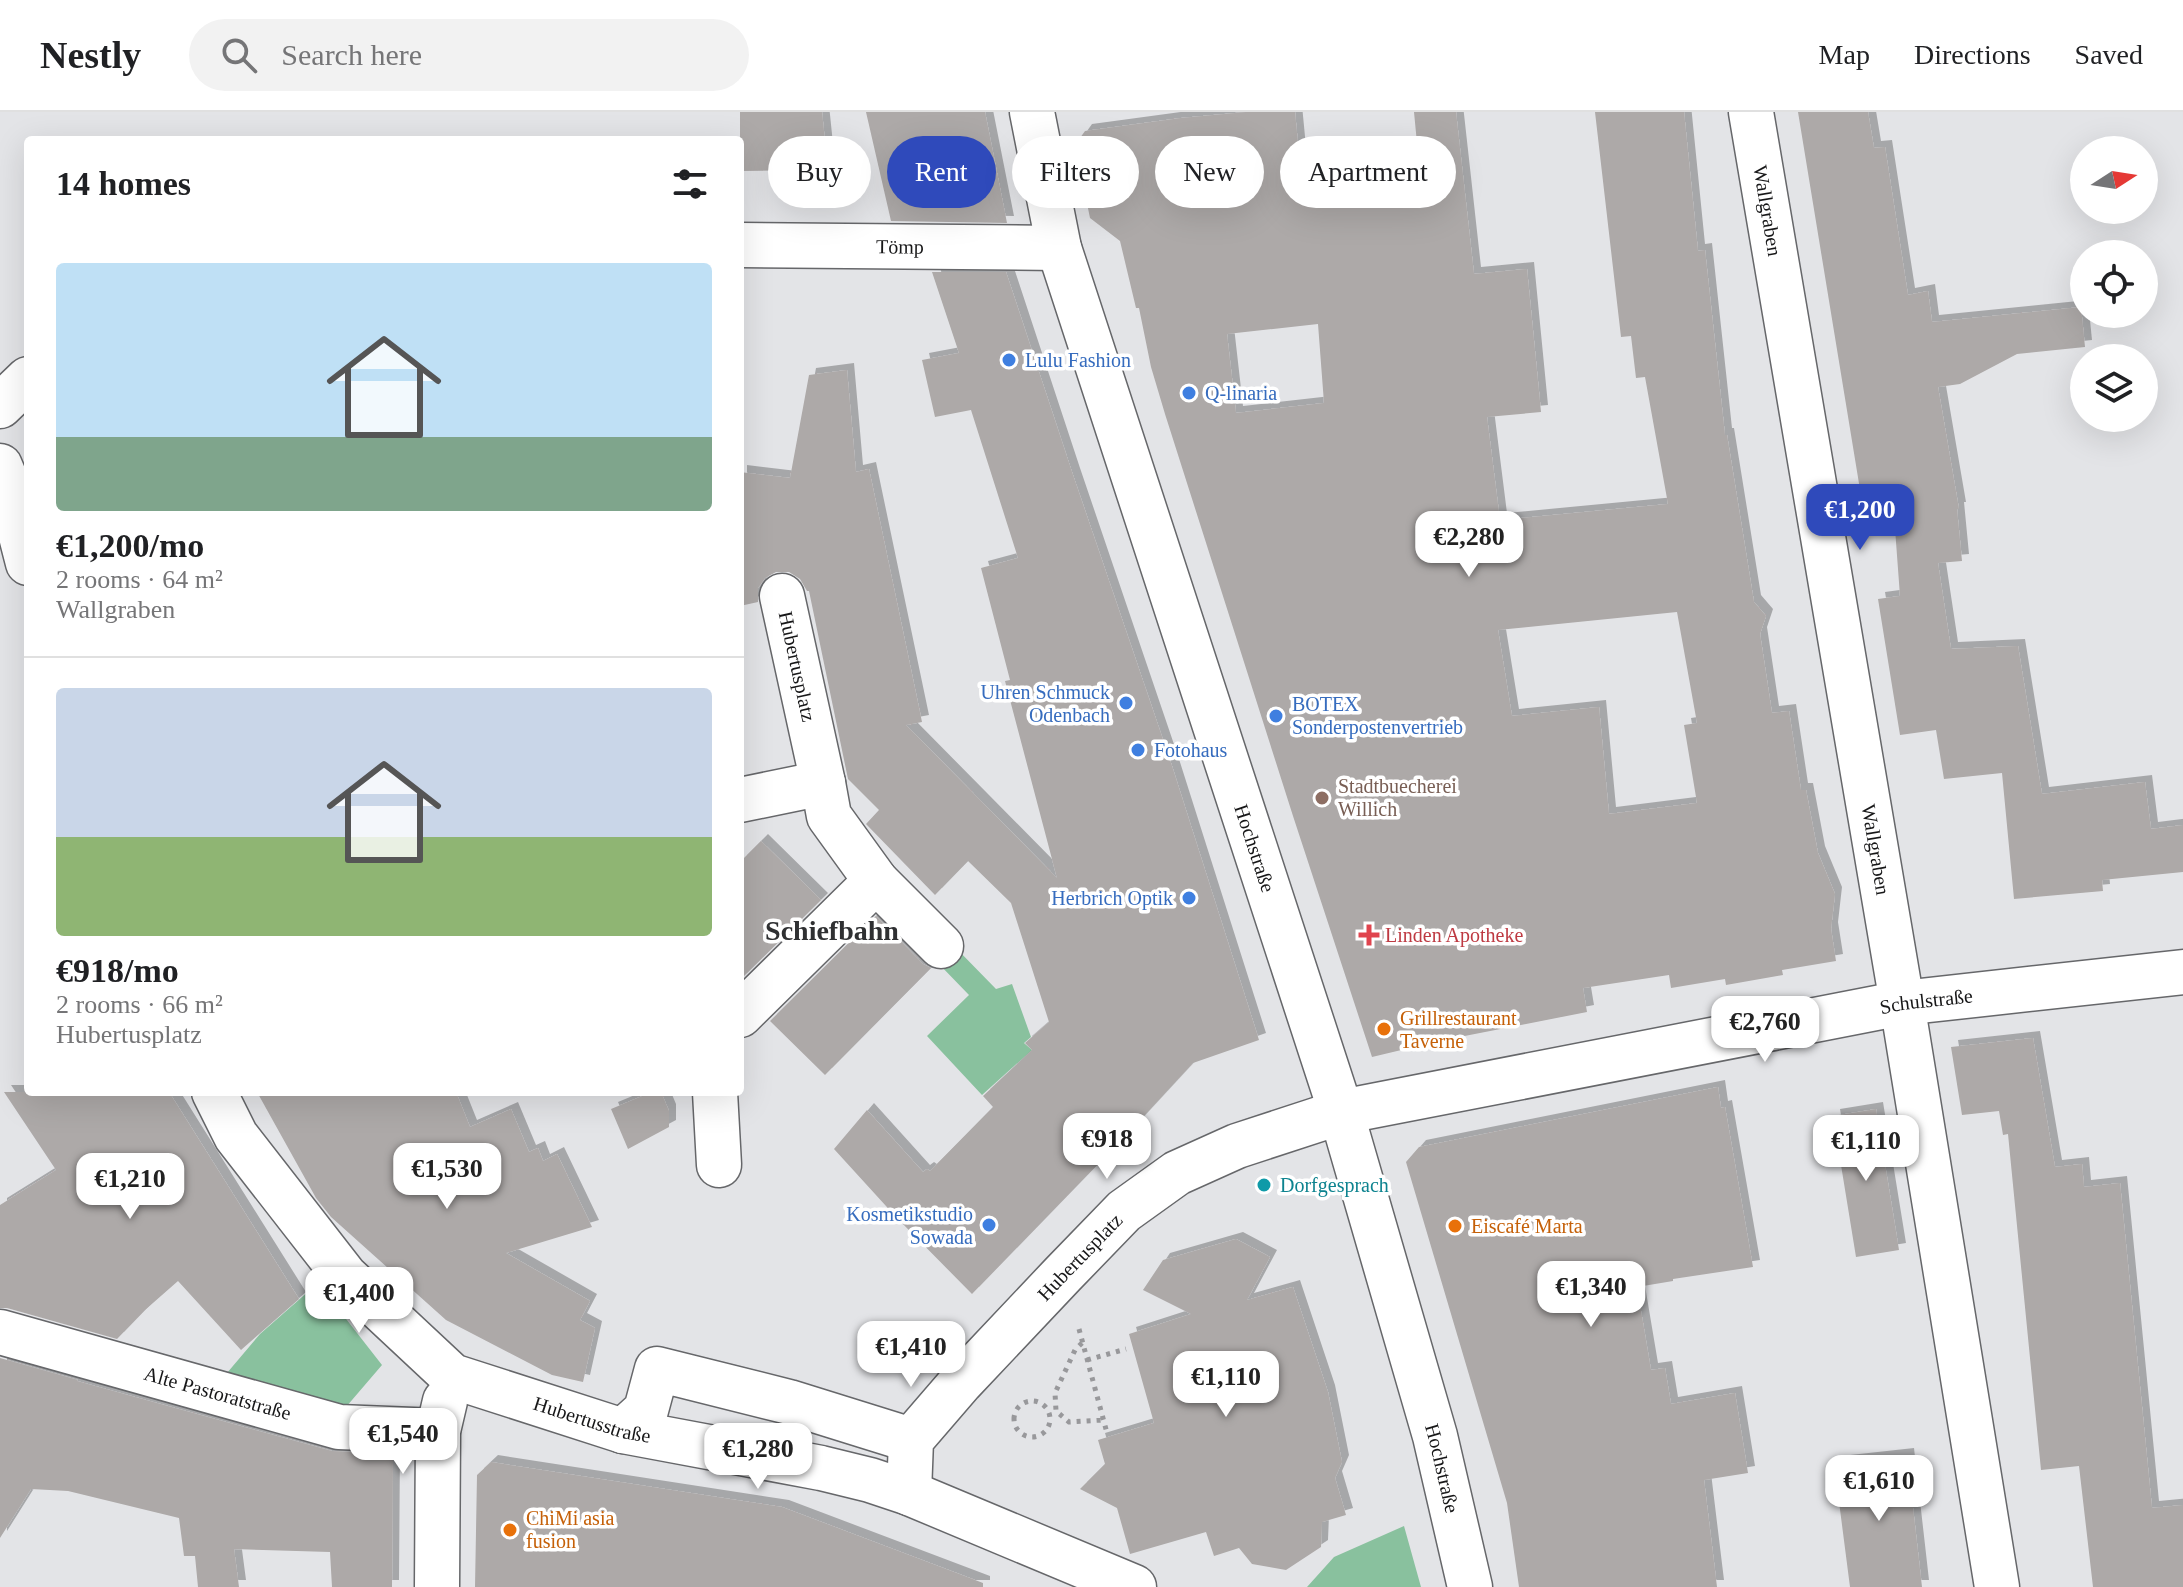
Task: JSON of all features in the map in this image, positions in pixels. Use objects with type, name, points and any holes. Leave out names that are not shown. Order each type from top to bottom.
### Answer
[{"type":"street","points":[[1032,112],[1039,112]]},
{"type":"street","name":"Hochstraße","points":[[1032,112],[1059,248],[1341,1112],[1435,1436],[1470,1587]]},
{"type":"street","name":"Wallgraben","points":[[1751,112],[1997,1587]]},
{"type":"street","name":"Tömp","points":[[744,245],[1059,248]]},
{"type":"street","points":[[0,406],[24,383]]},
{"type":"street","points":[[3,482],[24,550]]},
{"type":"street","name":"Hubertusplatz","points":[[782,596],[829,816],[876,881],[941,946]]},
{"type":"street","points":[[744,799],[823,783]]},
{"type":"street","points":[[744,1011],[876,881]]},
{"type":"street","name":"Schulstraße","points":[[1341,1112],[1902,1003],[2183,972]]},
{"type":"street","name":"Hubertusstraße","points":[[216,1096],[236,1136],[345,1276],[452,1376],[623,1431],[870,1480],[909,1493],[1134,1587]]},
{"type":"street","points":[[715,1096],[719,1165]]},
{"type":"street","name":"Hubertusplatz","points":[[911,1440],[961,1382],[1124,1211],[1177,1173],[1237,1146],[1341,1112]]},
{"type":"street","name":"Alte Pastoratstraße","points":[[0,1332],[339,1427],[438,1431]]},
{"type":"street","points":[[623,1431],[646,1410],[657,1369],[789,1402],[911,1440],[909,1493]]},
{"type":"street","points":[[437,1587],[438,1431],[452,1376]]},
{"type":"path","points":[[1103,1420],[1069,1422],[1053,1412],[1040,1403],[1026,1401],[1016,1411],[1014,1425],[1024,1436],[1038,1437],[1049,1427],[1053,1412],[1055,1393],[1075,1350],[1082,1342],[1107,1433]]},
{"type":"path","points":[[1087,1360],[1126,1349]]},
{"type":"green space","points":[[953,945],[996,989],[1012,984],[1031,1037],[1024,1043],[1032,1050],[982,1095],[927,1036],[969,995],[937,962]]},
{"type":"green space","points":[[318,1283],[382,1365],[346,1407],[227,1373],[260,1334]]},
{"type":"green space","points":[[1404,1526],[1421,1587],[1307,1587],[1334,1557]]},
{"type":"building","points":[[740,112],[822,112],[824,136],[768,136],[768,171],[744,171],[744,136],[740,136]]},
{"type":"building","points":[[866,112],[985,112],[990,136],[887,136],[887,204]]},
{"type":"building","points":[[1246,112],[1295,112],[1297,136],[1280,136],[1280,208],[1456,208],[1456,136],[1416,136],[1414,112],[1456,112],[1474,274],[1527,269],[1541,412],[1487,417],[1500,520],[1668,504],[1645,377],[1636,378],[1631,336],[1621,337],[1595,112],[1684,112],[1698,251],[1705,250],[1725,435],[1754,602],[1766,616],[1760,634],[1772,713],[1789,711],[1801,790],[1806,790],[1818,853],[1835,894],[1831,929],[1836,961],[1782,970],[1783,975],[1726,985],[1725,979],[1671,988],[1669,975],[1583,988],[1587,1012],[1372,1057],[1165,414],[1120,241],[1090,218],[1088,208],[1139,208],[1139,136],[1081,136],[1085,131]],"holes":[[[1318,324],[1324,403],[1236,413],[1227,334]],[[1677,612],[1697,723],[1684,725],[1697,803],[1609,814],[1599,707],[1512,716],[1498,630]]]},
{"type":"building","points":[[1798,112],[1868,112],[1874,148],[1885,147],[1908,295],[1928,291],[1932,322],[2070,308],[2070,328],[2083,328],[2085,344],[2017,354],[1960,384],[1938,387],[1959,509],[1962,561],[1938,563],[1951,649],[2018,646],[2042,794],[2145,782],[2151,829],[2183,825],[2183,872],[2102,880],[2103,891],[2014,899],[2002,773],[1944,779],[1936,730],[1900,735],[1878,599],[1900,596],[1894,515],[1865,520]]},
{"type":"building","points":[[996,168],[1007,223],[891,221],[888,208],[996,208]]},
{"type":"building","points":[[932,272],[1006,272],[1172,766],[1259,1040],[1193,1063],[972,1294],[834,1149],[867,1110],[923,1172],[927,1169],[930,1171],[993,1107],[983,1096],[1032,1050],[1025,1043],[1049,1022],[1011,903],[968,861],[935,895],[866,824],[879,810],[848,779],[809,591],[800,579],[789,572],[776,572],[765,578],[758,588],[758,602],[744,605],[744,472],[790,478],[809,375],[847,370],[856,472],[869,469],[922,722],[906,725],[1057,878],[1005,681],[1010,680],[981,568],[1018,558],[971,410],[935,417],[922,360],[959,353]]},
{"type":"building","points":[[761,841],[821,900],[744,976],[744,858]]},
{"type":"building","points":[[876,916],[923,964],[931,968],[825,1075],[770,1021]]},
{"type":"building","points":[[2033,1038],[2055,1167],[2082,1164],[2084,1187],[2120,1183],[2152,1508],[2183,1505],[2183,1587],[2093,1587],[2079,1466],[2041,1470],[2008,1134],[2003,1135],[1999,1111],[1962,1115],[1951,1047]]},
{"type":"building","points":[[1718,1087],[1721,1108],[1725,1107],[1753,1267],[1637,1287],[1651,1370],[1665,1368],[1671,1404],[1735,1393],[1748,1473],[1704,1480],[1717,1587],[1519,1587],[1507,1503],[1406,1162],[1419,1147]]},
{"type":"building","points":[[4,1092],[24,1092],[24,1096],[172,1096],[299,1299],[241,1350],[178,1281],[117,1339],[0,1308],[0,1205],[56,1170]]},
{"type":"building","points":[[259,1096],[458,1096],[470,1127],[511,1109],[529,1152],[538,1148],[543,1161],[557,1154],[592,1227],[506,1253],[590,1301],[580,1320],[595,1328],[583,1382],[552,1375],[446,1320],[331,1217],[316,1198]]},
{"type":"building","points":[[642,1096],[663,1096],[669,1111],[669,1127],[628,1149],[611,1109]]},
{"type":"building","points":[[1876,1109],[1899,1250],[1856,1257],[1833,1116]]},
{"type":"building","points":[[1236,1239],[1270,1257],[1247,1300],[1293,1287],[1328,1392],[1342,1462],[1335,1478],[1346,1515],[1322,1522],[1321,1547],[1286,1570],[1252,1564],[1239,1548],[1214,1556],[1206,1532],[1130,1554],[1117,1508],[1080,1489],[1105,1464],[1098,1440],[1154,1423],[1129,1334],[1191,1314],[1143,1290],[1163,1260]]},
{"type":"building","points":[[0,1358],[332,1451],[393,1454],[392,1587],[332,1587],[330,1552],[234,1549],[239,1587],[198,1587],[195,1556],[184,1556],[179,1518],[68,1491],[31,1489],[0,1538]]},
{"type":"building","points":[[1907,1455],[1922,1587],[1850,1587],[1834,1463]]},
{"type":"building","points":[[491,1462],[782,1507],[983,1583],[983,1587],[475,1587],[477,1475]]},
{"type":"place","name":"Lulu Fashion","points":[[1009,360]]},
{"type":"place","name":"Q-linaria","points":[[1189,393]]},
{"type":"place","name":"Uhren Schmuck Odenbach","points":[[1126,703]]},
{"type":"place","name":"BOTEX Sonderpostenvertrieb","points":[[1276,716]]},
{"type":"place","name":"Fotohaus","points":[[1138,750]]},
{"type":"place","name":"Stadtbuecherei Willich","points":[[1322,798]]},
{"type":"place","name":"Herbrich Optik","points":[[1189,898]]},
{"type":"place","name":"Linden Apotheke","points":[[1369,935]]},
{"type":"place","name":"Grillrestaurant Taverne","points":[[1384,1029]]},
{"type":"place","name":"Dorfgesprach","points":[[1264,1185]]},
{"type":"place","name":"Kosmetikstudio Sowada","points":[[989,1225]]},
{"type":"place","name":"Eiscafé Marta","points":[[1455,1226]]},
{"type":"place","name":"ChiMi asia fusion","points":[[510,1530]]},
{"type":"district","name":"Schiefbahn","points":[[832,930]]}]
